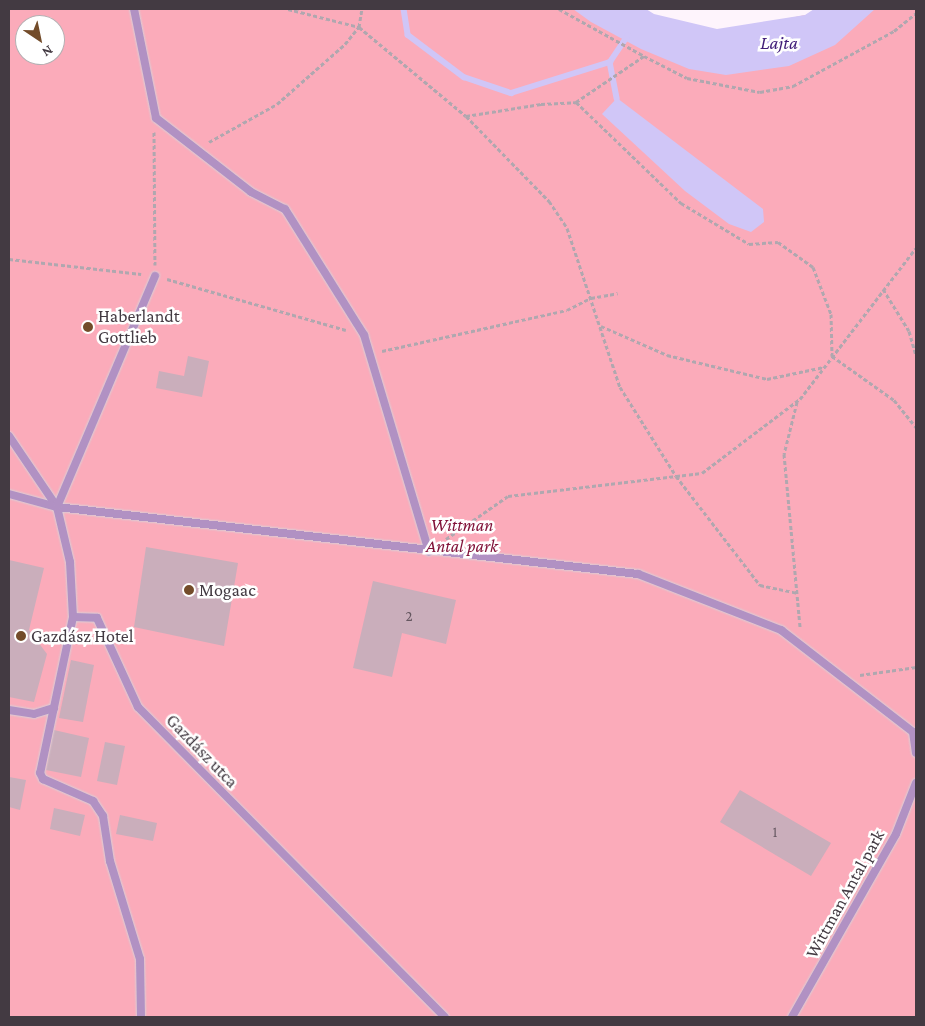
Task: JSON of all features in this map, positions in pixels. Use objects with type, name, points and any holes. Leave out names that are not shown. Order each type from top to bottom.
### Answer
[{"type":"lane","points":[[134,9],[156,118],[250,192],[285,209],[364,335],[371,353],[429,551]]},
{"type":"lane","points":[[57,507],[155,276]]},
{"type":"lane","points":[[9,436],[57,507],[70,562],[73,617],[40,773],[43,779],[92,802],[103,816],[110,861],[140,959],[141,1017]]},
{"type":"lane","points":[[9,494],[57,507],[638,574],[781,630],[845,677],[913,732],[916,753]]},
{"type":"lane","name":"Gazdász utca","points":[[73,617],[97,618],[138,707],[445,1017]]},
{"type":"lane","points":[[9,710],[34,714],[54,708]]},
{"type":"lane","name":"Wittman Antal park","points":[[792,1017],[896,834],[916,783]]},
{"type":"path","points":[[288,9],[359,27],[466,116],[549,201],[567,228],[601,325],[620,387],[676,476],[760,586],[797,593]]},
{"type":"path","points":[[195,150],[277,104],[345,44],[359,27],[362,9]]},
{"type":"path","points":[[559,9],[687,78],[760,92],[792,86],[894,31],[916,13]]},
{"type":"path","points":[[466,116],[541,104],[576,102],[644,56]]},
{"type":"path","points":[[576,102],[681,203],[749,244],[778,242],[813,267],[831,314],[832,356]]},
{"type":"path","points":[[155,276],[152,155],[156,118]]},
{"type":"path","points":[[429,551],[508,496],[702,473],[797,401],[916,248]]},
{"type":"path","points":[[9,259],[155,276],[364,335]]},
{"type":"path","points":[[883,289],[909,331],[916,356]]},
{"type":"path","points":[[371,353],[567,310],[591,298],[618,293]]},
{"type":"path","points":[[601,325],[666,354],[766,379],[824,367]]},
{"type":"path","points":[[832,356],[894,400],[916,427]]},
{"type":"path","points":[[797,401],[784,454],[801,645]]},
{"type":"path","points":[[845,677],[916,667]]},
{"type":"green space","name":"Wittman Antal park","points":[[9,9],[644,9],[692,37],[836,9],[916,9],[916,1017],[9,1017]]},
{"type":"water","name":"Lajta","points":[[573,9],[646,9],[654,14],[717,29],[805,15],[814,9],[875,9],[835,45],[789,66],[726,75],[689,69],[641,49],[591,22]]},
{"type":"water","points":[[617,98],[763,209],[764,222],[751,232],[729,224],[685,191],[602,114]]},
{"type":"building","points":[[188,356],[209,361],[202,397],[156,388],[159,371],[184,376]]},
{"type":"building","points":[[146,547],[238,563],[224,646],[134,627]]},
{"type":"building","name":"Gazdász Hotel","points":[[9,560],[44,568],[29,630],[47,654],[34,702],[9,697]]},
{"type":"building","points":[[373,581],[456,600],[446,644],[402,633],[392,677],[353,668]]},
{"type":"building","points":[[71,660],[94,665],[83,722],[59,718]]},
{"type":"building","points":[[54,730],[89,738],[81,777],[46,770]]},
{"type":"building","points":[[105,742],[125,746],[117,785],[97,781]]},
{"type":"building","points":[[9,777],[26,780],[20,810],[9,807]]},
{"type":"building","points":[[740,790],[831,843],[811,876],[720,822]]},
{"type":"building","points":[[54,808],[85,815],[80,836],[50,829]]},
{"type":"building","points":[[120,815],[157,823],[153,841],[116,834]]},
{"type":"waterway","points":[[404,9],[408,35],[464,77],[511,93],[610,62],[628,35]]},
{"type":"waterway","points":[[610,62],[617,98]]},
{"type":"place","name":"Haberlandt Gottlieb","points":[[88,327]]},
{"type":"place","name":"Mogaac","points":[[189,590]]},
{"type":"place","name":"Gazdász Hotel","points":[[21,636]]}]
